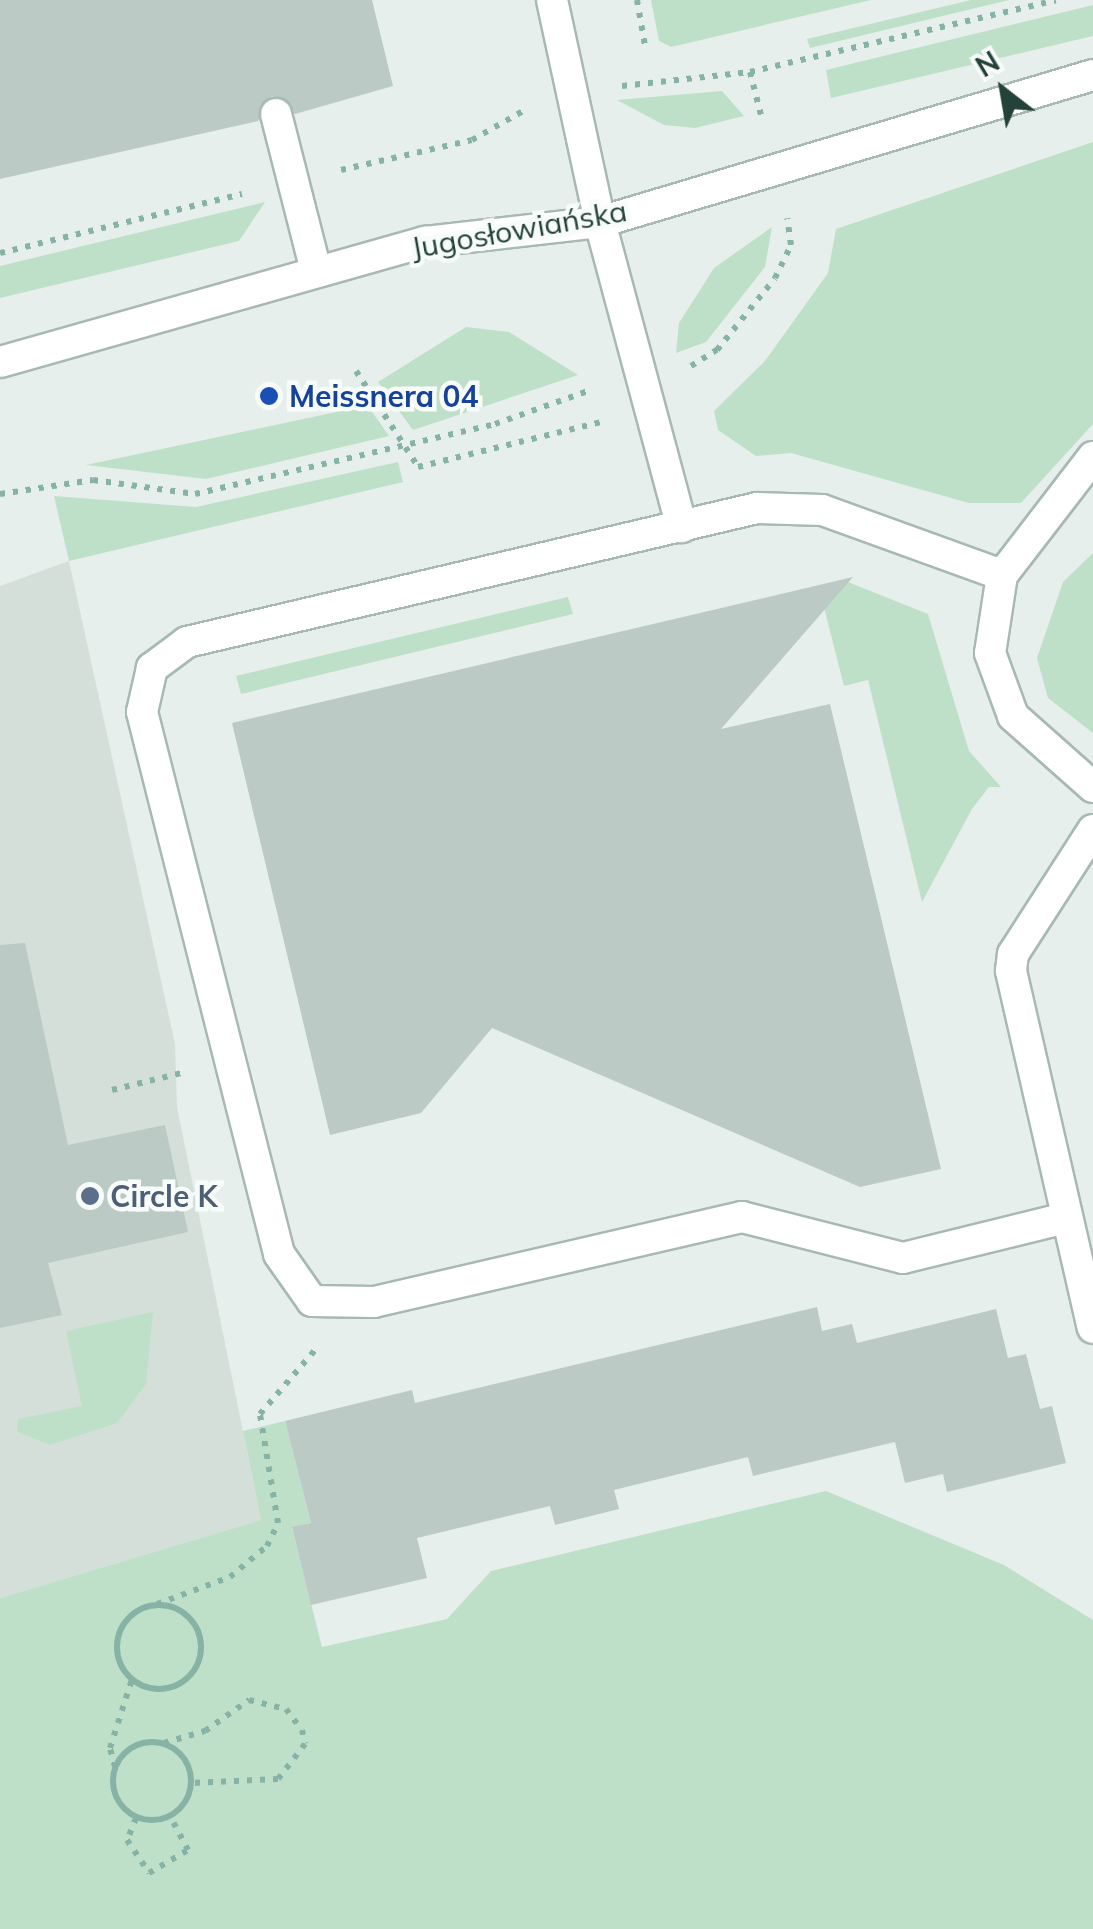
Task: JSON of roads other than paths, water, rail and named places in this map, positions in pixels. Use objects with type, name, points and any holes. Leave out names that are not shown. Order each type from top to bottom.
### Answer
[{"type":"street","points":[[552,0],[600,222],[682,527]]},
{"type":"street","name":"Jugosłowiańska","points":[[0,362],[425,242],[600,222],[774,165],[1093,74]]},
{"type":"street","points":[[276,114],[316,272]]},
{"type":"street","points":[[1093,456],[1002,575],[990,652],[998,683],[1037,746],[1093,788]]},
{"type":"street","points":[[1002,575],[790,504],[187,642],[152,668],[144,724],[285,1271],[312,1301],[336,1307],[742,1217],[903,1258],[1066,1218]]},
{"type":"street","points":[[1093,830],[1012,954],[1010,971],[1093,1328]]},
{"type":"place","name":"Meissnera 04","points":[[269,396]]},
{"type":"place","name":"Circle K","points":[[90,1196]]}]
